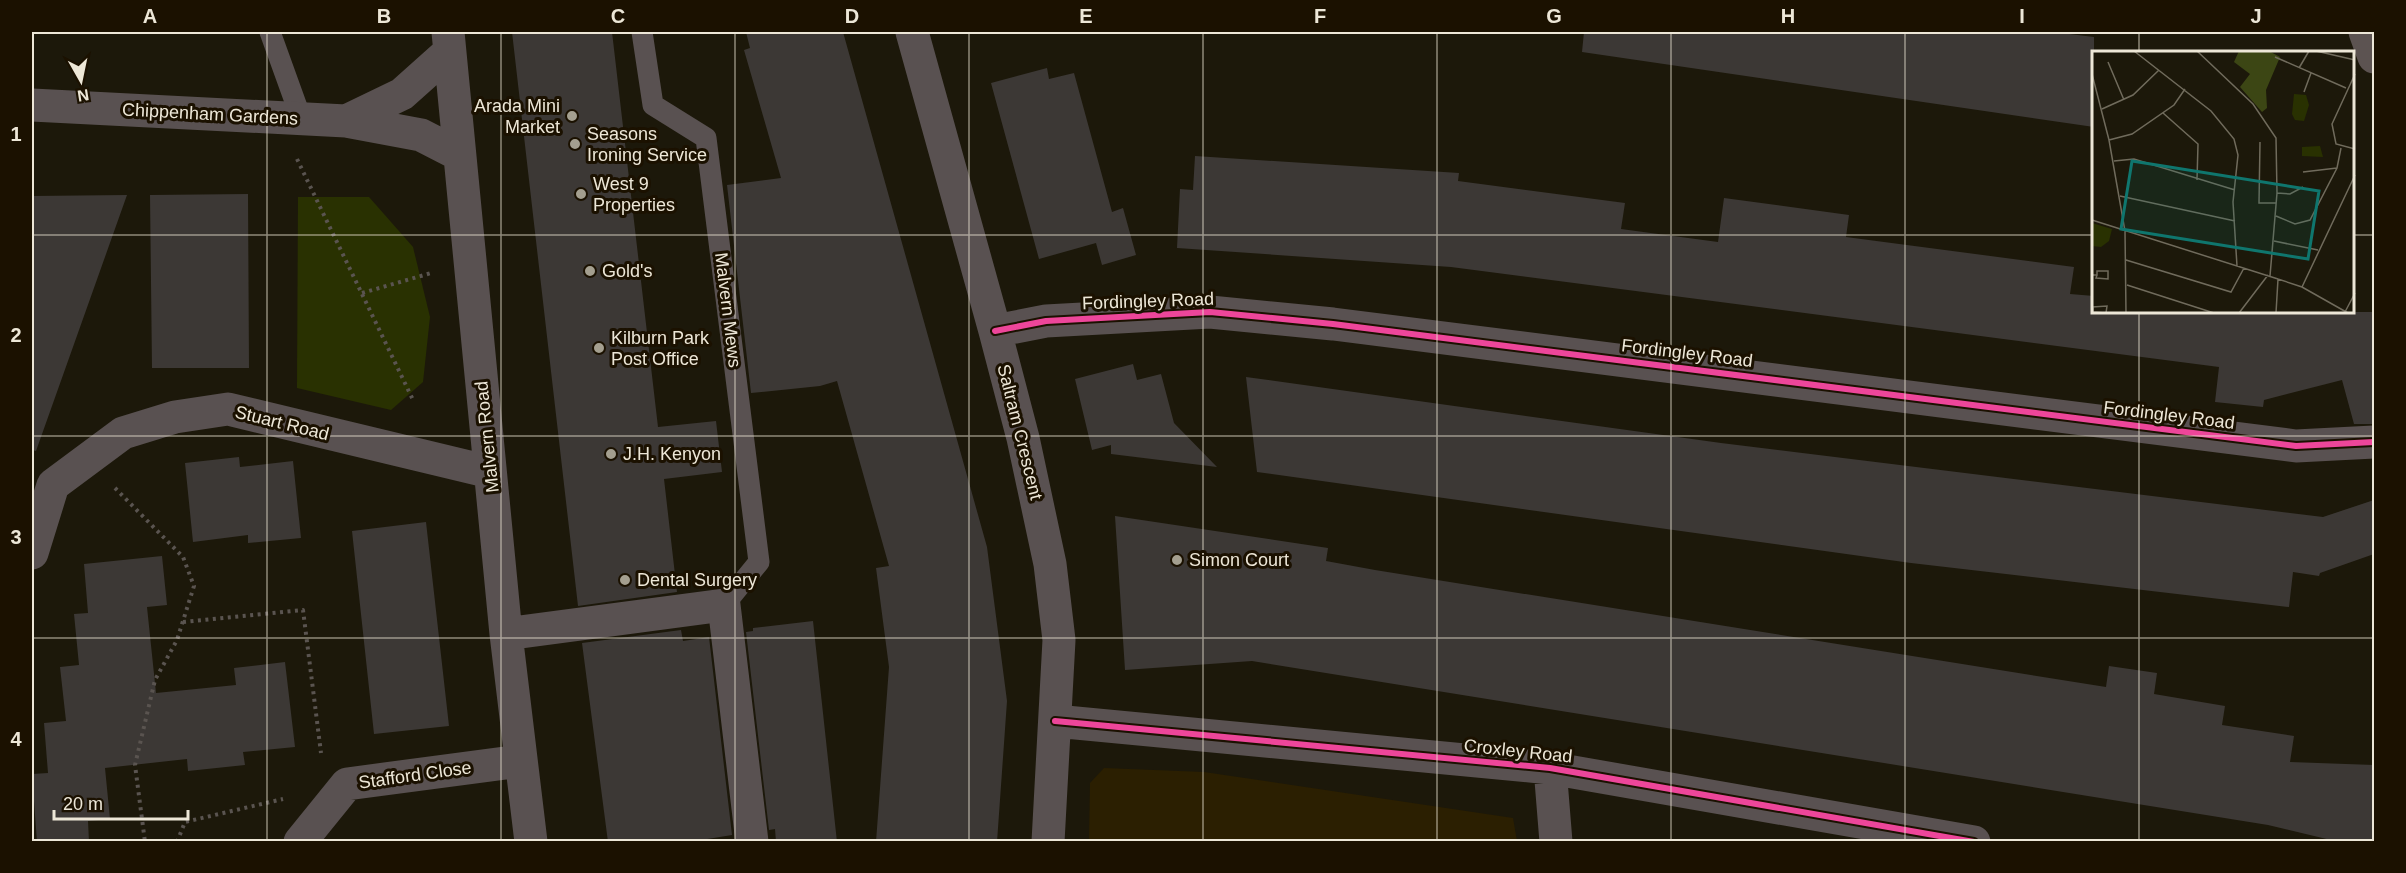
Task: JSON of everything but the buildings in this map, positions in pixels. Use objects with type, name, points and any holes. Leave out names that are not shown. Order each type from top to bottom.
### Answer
[{"type":"street","name":"Saltram Crescent","points":[[912,32],[1023,438],[1050,564],[1059,640],[1048,842]]},
{"type":"street","points":[[2365,32],[2374,57]]},
{"type":"street","name":"Chippenham Gardens","points":[[346,121],[402,94],[448,42]]},
{"type":"street","name":"Malvern Road","points":[[448,42],[506,634],[531,842]]},
{"type":"street","name":"Chippenham Gardens","points":[[33,104],[346,121],[421,135],[458,154]]},
{"type":"street","name":"Fordingley Road","points":[[995,331],[1046,321],[1210,312],[1333,324],[2285,445],[2374,442]]},
{"type":"street","name":"Stuart Road","points":[[32,553],[53,485],[123,433],[175,417],[228,409],[490,472]]},
{"type":"street","points":[[506,634],[724,605],[752,842]]},
{"type":"street","name":"Croxley Road","points":[[1055,722],[1550,768],[1974,842]]},
{"type":"street","name":"Stafford Close","points":[[300,842],[347,784],[520,761]]},
{"type":"street","points":[[1550,768],[1556,842]]},
{"type":"lane","points":[[270,32],[301,118]]},
{"type":"lane","name":"Malvern Mews","points":[[642,32],[653,105],[706,138],[759,562],[724,605]]},
{"type":"path","points":[[297,159],[414,402]]},
{"type":"path","points":[[362,293],[469,262]]},
{"type":"path","points":[[87,459],[183,557],[194,586],[177,640],[155,680],[135,765],[145,842]]},
{"type":"path","points":[[183,622],[303,610],[322,764],[347,784]]},
{"type":"path","points":[[177,842],[185,822],[347,784]]},
{"type":"shaded area","points":[[1104,768],[1204,772],[1513,818],[1517,841],[1089,841],[1090,783]]},
{"type":"green space","points":[[298,197],[369,197],[413,247],[430,317],[423,382],[391,410],[297,388]]},
{"type":"cycle path","points":[[995,331],[1046,321],[1210,312],[1333,324],[2296,446],[2374,442]]},
{"type":"cycle path","points":[[1055,721],[1550,768],[1974,842]]},
{"type":"place","name":"Arada Mini Market","points":[[572,116]]},
{"type":"place","name":"Seasons Ironing Service","points":[[575,144]]},
{"type":"place","name":"West 9 Properties","points":[[581,194]]},
{"type":"place","name":"Gold's","points":[[590,271]]},
{"type":"place","name":"Kilburn Park Post Office","points":[[599,348]]},
{"type":"place","name":"J.H. Kenyon","points":[[611,454]]},
{"type":"place","name":"Simon Court","points":[[1177,560]]},
{"type":"place","name":"Dental Surgery","points":[[625,580]]}]
